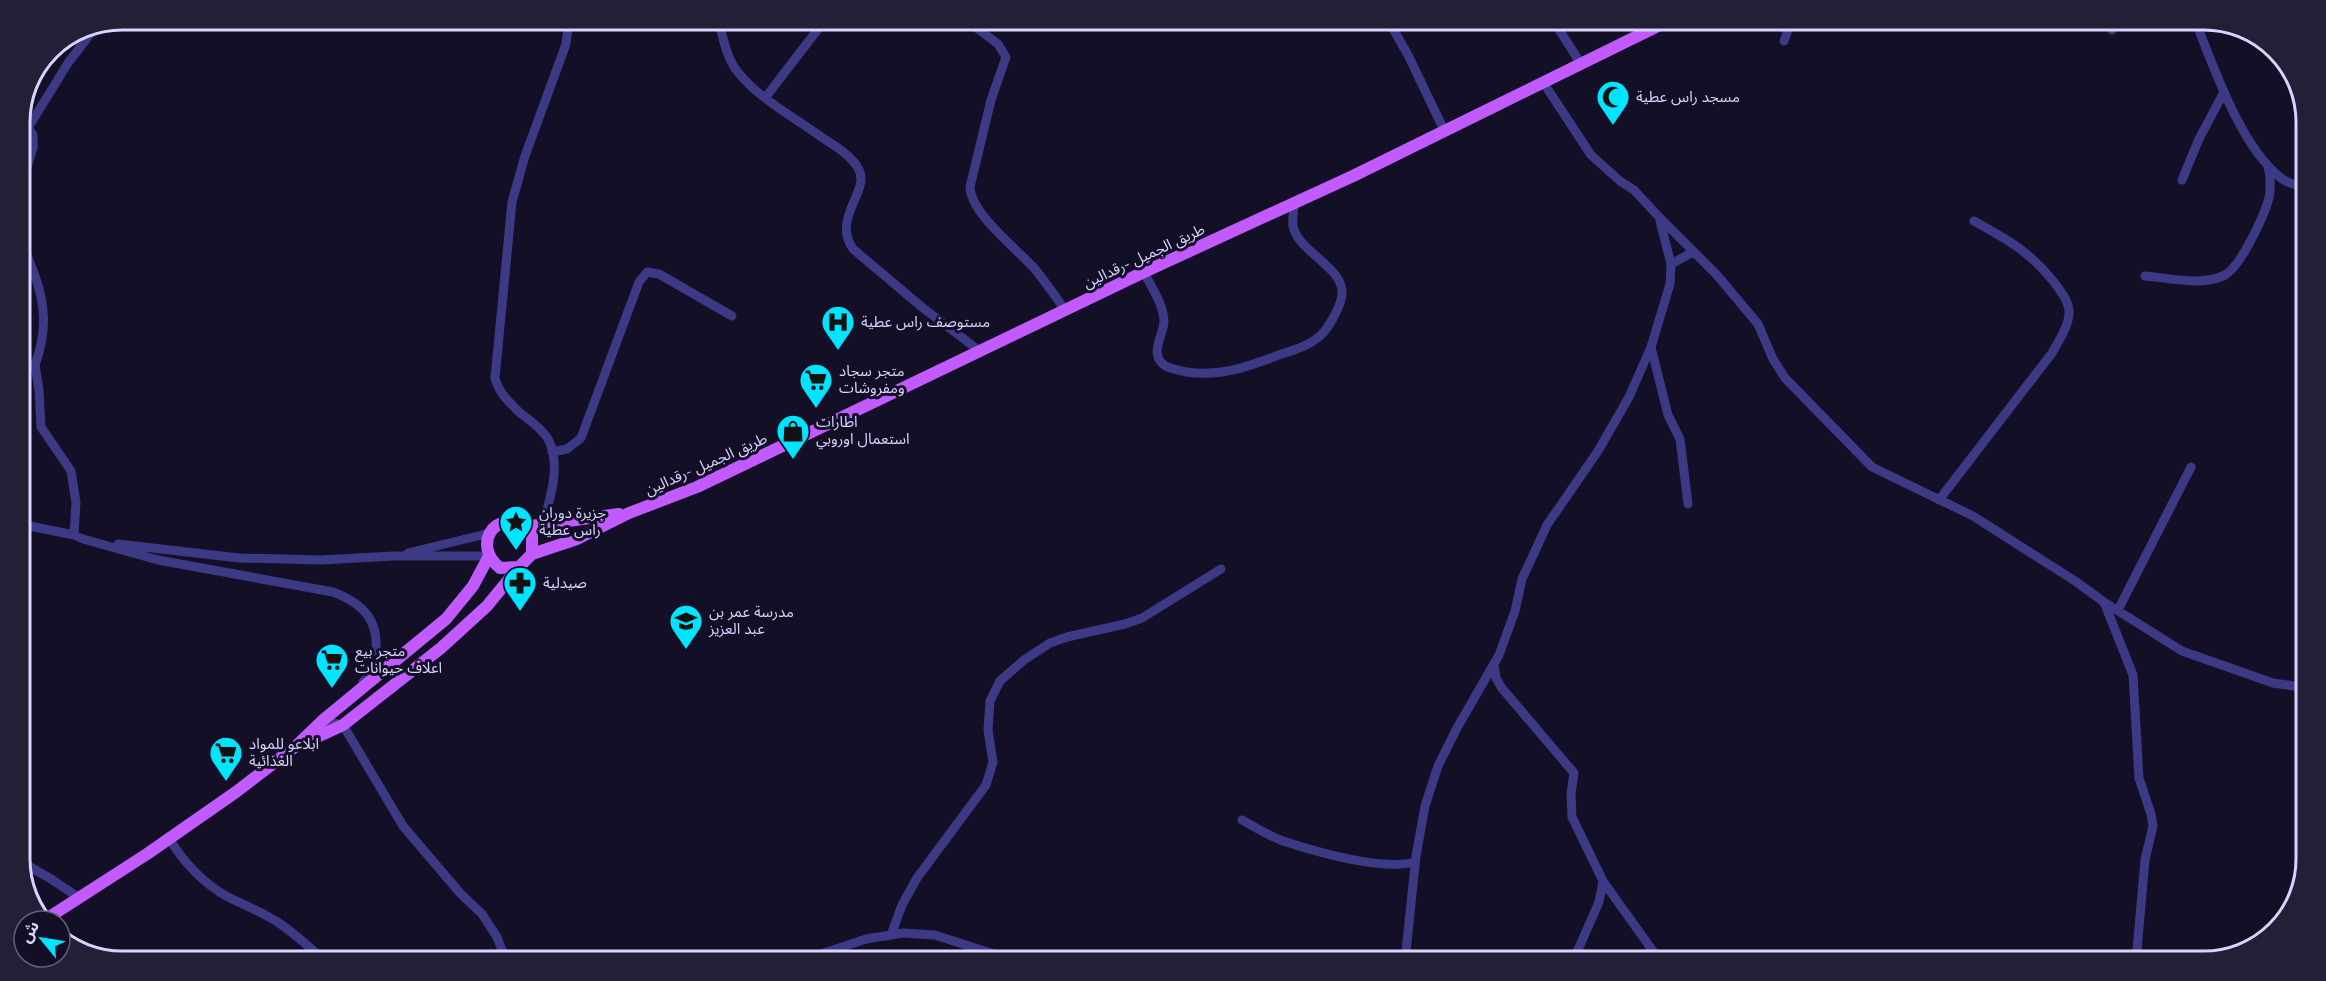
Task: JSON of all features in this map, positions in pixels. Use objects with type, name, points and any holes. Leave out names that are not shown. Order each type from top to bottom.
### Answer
[{"type":"main road","name":"طريق الجميل -رقدالين","points":[[629,513],[697,487],[1144,272],[1294,204],[1650,30]]},
{"type":"main road","points":[[524,527],[629,513]]},
{"type":"main road","points":[[296,746],[343,725],[441,648],[487,606],[532,554],[576,539],[629,513]]},
{"type":"main road","points":[[519,567],[500,568],[489,556],[486,544],[494,528],[506,522],[513,522],[524,527],[532,536],[532,554]]},
{"type":"main road","points":[[60,909],[236,792],[296,746],[322,721],[446,619],[473,586],[489,556]]},
{"type":"street","points":[[543,524],[552,489],[552,452],[544,434],[498,390],[495,378],[512,202],[525,156],[566,44],[568,30]]},
{"type":"street","points":[[721,30],[728,54],[736,70],[765,98],[841,151],[859,169],[862,179],[845,231],[847,241],[853,249],[923,308],[981,352]]},
{"type":"street","points":[[765,98],[817,30]]},
{"type":"street","points":[[979,30],[998,44],[1006,57],[991,100],[970,195],[979,210],[1035,269],[1065,310]]},
{"type":"street","points":[[1394,30],[1444,130]]},
{"type":"street","points":[[1559,30],[1581,64]]},
{"type":"street","points":[[1784,41],[1788,30]]},
{"type":"street","points":[[2199,30],[2224,92],[2255,150],[2282,179],[2296,184]]},
{"type":"street","points":[[30,118],[88,37]]},
{"type":"street","points":[[1543,82],[1591,155],[1620,181],[1634,190],[1746,308],[1758,324],[1773,359],[1785,378],[1872,467],[1973,516],[2182,651],[2273,683],[2296,686]]},
{"type":"street","points":[[2182,180],[2199,139],[2224,92]]},
{"type":"street","points":[[30,132],[33,135],[30,158]]},
{"type":"street","points":[[2145,276],[2204,281],[2224,276],[2235,267],[2264,212],[2271,180],[2268,166]]},
{"type":"street","points":[[1144,272],[1164,312],[1164,326],[1157,348],[1158,358],[1164,365],[1176,370],[1205,375],[1233,371],[1305,345],[1323,333],[1341,299],[1341,286],[1334,273],[1302,243],[1293,227],[1294,204]]},
{"type":"street","points":[[1406,951],[1415,862],[1425,806],[1438,766],[1494,664],[1508,633],[1522,579],[1547,525],[1598,451],[1629,397],[1651,347],[1668,294],[1671,264],[1660,218]]},
{"type":"street","points":[[1939,500],[2052,352],[2063,334],[2069,310],[2065,297],[2037,261],[2012,242],[1974,220]]},
{"type":"street","points":[[1671,264],[1693,252]]},
{"type":"street","points":[[30,264],[45,326],[35,364],[41,427],[71,471],[79,537]]},
{"type":"street","points":[[552,452],[567,449],[580,438],[639,282],[647,272],[663,276],[732,315]]},
{"type":"street","points":[[1651,347],[1668,415],[1680,439],[1688,504]]},
{"type":"street","points":[[30,364],[35,364]]},
{"type":"street","points":[[2118,610],[2191,467]]},
{"type":"street","points":[[30,526],[79,537],[158,560],[333,592],[351,599],[368,616],[377,644],[370,675],[333,713]]},
{"type":"street","points":[[394,556],[490,532]]},
{"type":"street","points":[[79,537],[238,558],[321,560],[394,556],[489,556]]},
{"type":"street","points":[[891,935],[902,905],[917,878],[986,785],[993,762],[988,730],[990,701],[1000,681],[1024,660],[1050,643],[1142,618],[1221,569]]},
{"type":"street","points":[[2104,602],[2133,675],[2139,778],[2151,814],[2152,826],[2145,860],[2137,951]]},
{"type":"street","points":[[1494,664],[1501,687],[1574,773],[1574,783],[1570,794],[1572,817],[1603,881],[1651,951]]},
{"type":"street","points":[[322,721],[343,725],[403,826],[460,893],[482,914],[497,936],[502,951]]},
{"type":"street","points":[[1242,820],[1281,840],[1342,856],[1389,866],[1415,862]]},
{"type":"street","points":[[169,838],[192,868],[209,884],[281,925],[314,951]]},
{"type":"street","points":[[30,867],[78,897]]},
{"type":"street","points":[[1578,951],[1599,902],[1603,881]]},
{"type":"street","points":[[832,951],[866,939],[903,933],[935,935],[982,951]]},
{"type":"place","name":"مسجد راس عطية","points":[[1613,126]]},
{"type":"place","name":"مستوصف راس عطية","points":[[838,351]]},
{"type":"place","name":"متجر سجاد ومفروشات","points":[[816,409]]},
{"type":"place","name":"اطارات استعمال اوروبي","points":[[793,460]]},
{"type":"place","name":"جزيرة دوران راس عطية","points":[[516,551]]},
{"type":"place","name":"صيدلية","points":[[520,612]]},
{"type":"place","name":"مدرسة عمر بن عبد العزيز","points":[[686,650]]},
{"type":"place","name":"متجر بيع اعلاف حيوانات","points":[[332,689]]},
{"type":"place","name":"ابلاعو للمواد الغذائية","points":[[226,782]]}]
